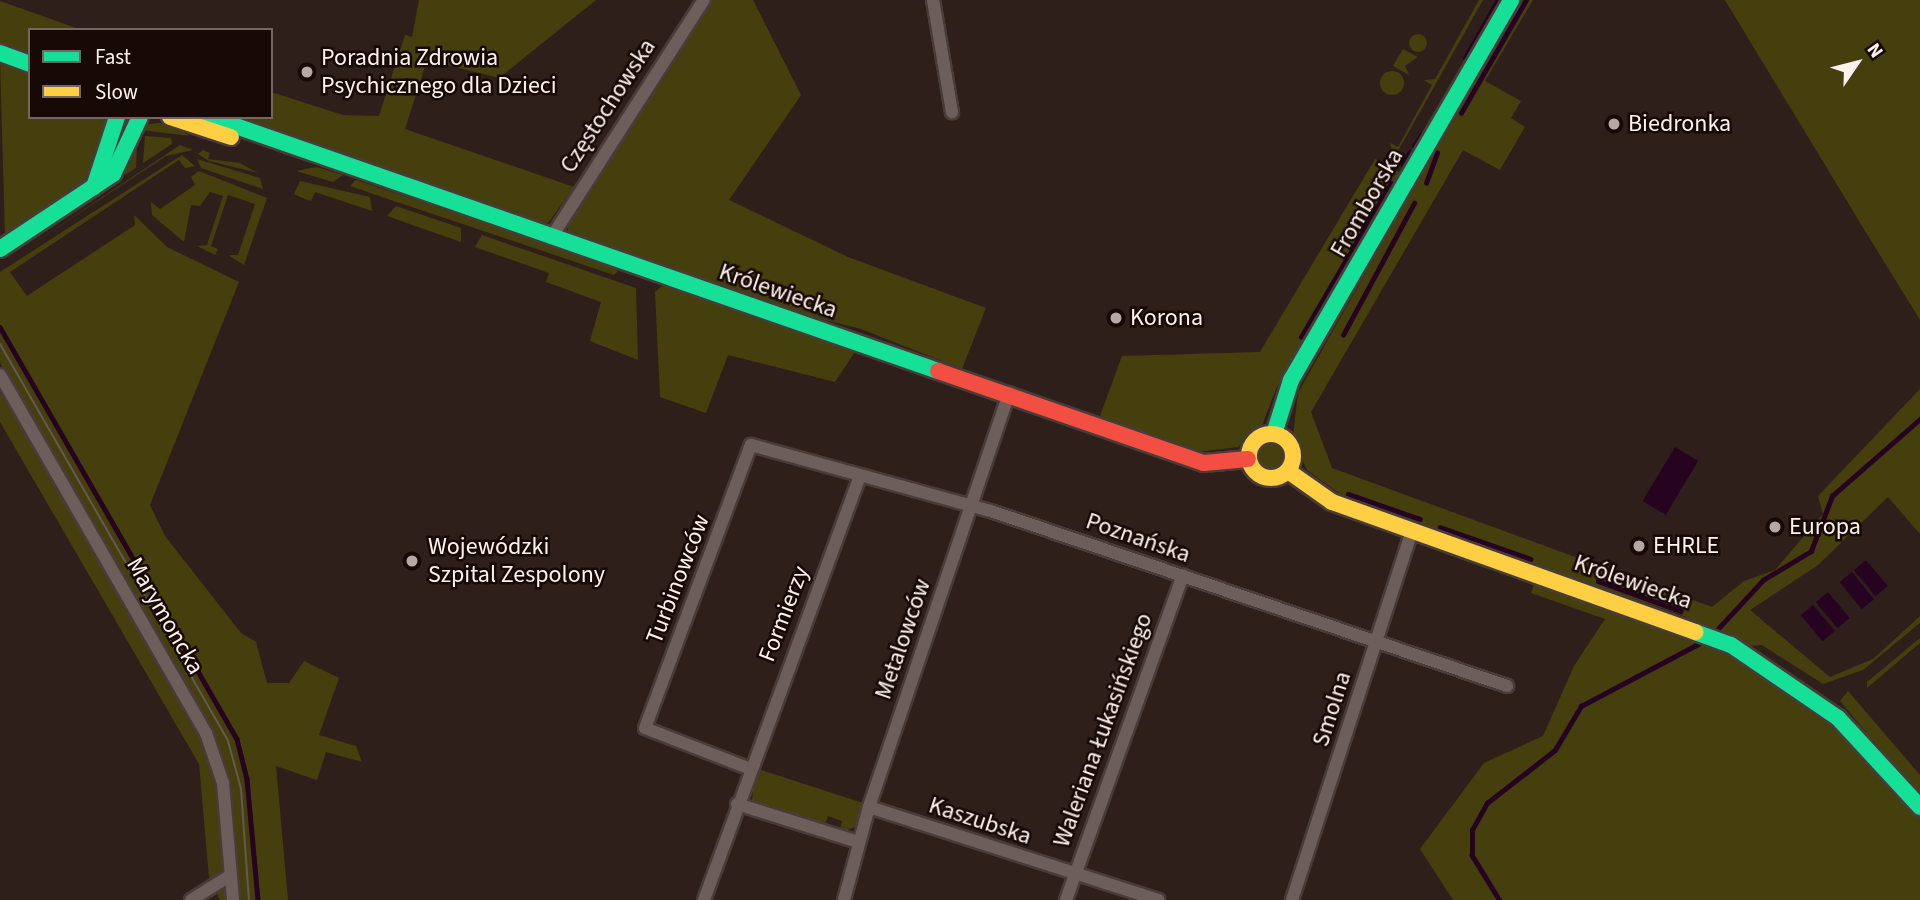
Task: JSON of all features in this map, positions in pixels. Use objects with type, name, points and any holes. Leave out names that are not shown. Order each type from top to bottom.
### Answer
[{"type":"main road","name":"Fromborska","points":[[1274,434],[1291,380],[1511,0]]},
{"type":"main road","points":[[0,53],[28,63]]},
{"type":"main road","points":[[94,187],[116,119]]},
{"type":"main road","points":[[0,249],[94,187],[121,163],[139,119]]},
{"type":"main road","name":"Królewiecka","points":[[176,119],[276,152],[295,152]]},
{"type":"main road","name":"Królewiecka","points":[[215,119],[295,152],[1009,393],[1204,463],[1248,459]]},
{"type":"main road","points":[[1274,434],[1292,448],[1288,471],[1264,478],[1248,459],[1255,440],[1274,434]]},
{"type":"main road","name":"Królewiecka","points":[[1288,471],[1332,502],[1711,635],[1838,718],[1920,807]]},
{"type":"street","name":"Częstochowska","points":[[551,238],[704,0]]},
{"type":"street","points":[[933,0],[952,112]]},
{"type":"street","name":"Marymoncka","points":[[0,375],[206,733],[222,783],[233,900]]},
{"type":"street","name":"Metalowców","points":[[844,900],[869,807],[1009,393]]},
{"type":"street","name":"Poznańska","points":[[751,445],[971,505],[1507,686]]},
{"type":"street","name":"Turbinowców","points":[[748,768],[645,728],[751,445]]},
{"type":"street","name":"Formierzy","points":[[748,768],[860,476]]},
{"type":"street","name":"Smolna","points":[[1292,900],[1412,530]]},
{"type":"street","name":"Waleriana Łukasińskiego","points":[[1066,900],[1072,874],[1182,575]]},
{"type":"street","points":[[704,900],[748,768]]},
{"type":"street","points":[[737,804],[858,842]]},
{"type":"street","name":"Kaszubska","points":[[869,807],[1158,900]]},
{"type":"street","points":[[191,900],[217,878],[231,875]]},
{"type":"shaded area","points":[[419,0],[596,0],[499,78],[427,60],[405,129],[574,187],[549,222],[540,225],[227,119],[273,119],[273,93],[343,115],[379,116],[405,35],[412,37]]},
{"type":"shaded area","points":[[711,0],[753,0],[801,95],[729,200],[848,257],[986,308],[962,369],[861,329],[796,313],[568,234],[568,219]]},
{"type":"shaded area","points":[[1479,0],[1483,0],[1394,158],[1390,143],[1398,147],[1432,85],[1424,80],[1435,79]]},
{"type":"shaded area","points":[[1519,0],[1533,0],[1485,81],[1521,101],[1511,118],[1525,127],[1500,170],[1463,150],[1311,412],[1332,468],[1712,607],[1744,581],[1775,570],[1823,514],[1818,496],[1920,389],[1920,534],[1888,497],[1818,565],[1750,610],[1830,677],[1873,659],[1920,616],[1920,623],[1863,670],[1823,684],[1762,645],[1749,646],[1679,614],[1353,503],[1307,470],[1293,437],[1298,393]]},
{"type":"shaded area","points":[[1725,0],[1920,0],[1920,320],[1859,221]]},
{"type":"shaded area","points":[[0,1],[76,28],[28,28],[28,53],[0,44]]},
{"type":"shaded area","points":[[1418,34],[1424,37],[1427,43],[1424,49],[1418,52],[1412,49],[1409,43],[1412,37]]},
{"type":"shaded area","points":[[1403,49],[1418,57],[1405,66],[1409,75],[1393,66]]},
{"type":"shaded area","points":[[0,59],[28,74],[28,119],[107,119],[83,186],[5,239]]},
{"type":"shaded area","points":[[1392,71],[1401,74],[1404,83],[1401,92],[1392,95],[1383,92],[1380,83],[1383,74]]},
{"type":"shaded area","points":[[167,122],[190,136],[140,130],[149,124]]},
{"type":"shaded area","points":[[145,136],[171,138],[172,144],[143,163]]},
{"type":"shaded area","points":[[137,143],[136,168],[113,182]]},
{"type":"shaded area","points":[[180,145],[193,150],[166,156],[23,250]]},
{"type":"shaded area","points":[[203,150],[210,153],[208,159],[240,163],[258,173],[209,161],[198,154]]},
{"type":"shaded area","points":[[182,155],[195,166],[185,168],[179,160],[10,272],[27,296],[135,225],[134,215],[167,247],[239,282],[150,505],[165,536],[241,633],[256,642],[267,683],[289,683],[304,661],[339,678],[319,735],[356,746],[362,762],[326,752],[317,780],[276,766],[288,900],[239,900],[229,792],[214,736],[0,363],[0,272]]},
{"type":"shaded area","points":[[197,159],[260,178],[263,189],[201,168]]},
{"type":"shaded area","points":[[1375,159],[1402,174],[1276,389],[1261,428],[1238,447],[1197,452],[1100,416],[1122,356],[1260,352]]},
{"type":"shaded area","points":[[316,167],[343,175],[333,182],[296,171]]},
{"type":"shaded area","points":[[199,171],[267,198],[244,265],[228,255],[238,255],[255,204],[228,195],[211,246],[218,249],[215,255],[197,246],[207,245],[223,196],[210,192],[200,206],[191,205],[184,242],[152,215],[151,202],[160,209],[195,185],[191,177]]},
{"type":"shaded area","points":[[356,180],[620,269],[614,275],[350,186]]},
{"type":"shaded area","points":[[300,181],[370,197],[372,211],[315,192],[311,201],[300,197],[294,194]]},
{"type":"shaded area","points":[[396,206],[461,228],[461,242],[387,216]]},
{"type":"shaded area","points":[[482,235],[636,288],[638,360],[590,341],[601,302],[546,282],[549,273],[475,247]]},
{"type":"shaded area","points":[[664,284],[857,349],[835,382],[728,355],[706,413],[660,397],[655,292]]},
{"type":"shaded area","points":[[0,391],[196,726],[215,774],[228,900],[220,900],[209,877],[199,764],[0,422]]},
{"type":"shaded area","points":[[1272,443],[1281,447],[1285,456],[1281,465],[1272,469],[1263,465],[1259,456],[1263,447]]},
{"type":"shaded area","points":[[1675,447],[1698,461],[1666,515],[1643,501]]},
{"type":"shaded area","points":[[1866,560],[1888,586],[1876,596],[1854,570]]},
{"type":"shaded area","points":[[1852,572],[1874,599],[1862,609],[1840,582]]},
{"type":"shaded area","points":[[1536,579],[1677,628],[1790,689],[1865,752],[1920,816],[1920,900],[1453,900],[1420,849],[1484,763],[1543,736],[1574,666],[1605,619],[1531,593]]},
{"type":"shaded area","points":[[1828,592],[1850,618],[1838,628],[1816,602]]},
{"type":"shaded area","points":[[1813,605],[1835,631],[1823,641],[1801,615]]},
{"type":"shaded area","points":[[1920,638],[1920,643],[1867,688],[1867,682]]},
{"type":"shaded area","points":[[1848,691],[1920,775],[1920,797],[1840,701]]},
{"type":"shaded area","points":[[755,768],[863,803],[855,827],[845,831],[840,829],[842,821],[828,816],[825,825],[752,801]]},
{"type":"waterway","points":[[1465,58],[1498,0]]},
{"type":"waterway","points":[[1461,113],[1526,0]]},
{"type":"waterway","points":[[1414,146],[1422,134]]},
{"type":"waterway","points":[[1402,164],[1410,152]]},
{"type":"waterway","points":[[1426,183],[1437,153]]},
{"type":"waterway","points":[[1301,337],[1391,183]]},
{"type":"waterway","points":[[1343,335],[1414,203]]},
{"type":"waterway","points":[[0,327],[237,739],[247,779],[258,900]]},
{"type":"waterway","points":[[1714,633],[1763,580],[1811,551],[1832,496],[1920,419]]},
{"type":"waterway","points":[[1348,494],[1420,519]]},
{"type":"waterway","points":[[1440,527],[1531,559]]},
{"type":"waterway","points":[[1598,581],[1681,611]]},
{"type":"waterway","points":[[1499,900],[1472,856],[1472,830],[1487,803],[1555,750],[1581,706],[1704,641]]},
{"type":"tram line","points":[[0,344],[228,741],[241,789],[249,900]]},
{"type":"traffic: fast","points":[[1274,434],[1291,380],[1511,0]]},
{"type":"traffic: fast","points":[[0,53],[28,63]]},
{"type":"traffic: fast","points":[[94,187],[116,119]]},
{"type":"traffic: fast","points":[[0,249],[113,174],[139,119]]},
{"type":"traffic: fast","points":[[216,119],[938,371]]},
{"type":"traffic: fast","points":[[1695,632],[1731,645],[1838,718],[1920,807]]},
{"type":"traffic: slow","points":[[176,119],[231,137]]},
{"type":"traffic: slow","points":[[1271,434],[1280,435],[1287,440],[1292,447],[1293,456],[1292,465],[1287,472],[1280,477],[1271,478],[1262,477],[1255,472],[1250,465],[1249,456],[1250,447],[1255,440],[1262,435],[1271,434]]},
{"type":"traffic: slow","points":[[1288,471],[1332,502],[1695,632]]},
{"type":"traffic: jam","points":[[938,371],[1204,463],[1248,459]]},
{"type":"place","name":"Poradnia Zdrowia Psychicznego dla Dzieci","points":[[307,72]]},
{"type":"place","name":"Biedronka","points":[[1614,124]]},
{"type":"place","name":"Korona","points":[[1116,318]]},
{"type":"place","name":"Europa","points":[[1775,527]]},
{"type":"place","name":"EHRLE","points":[[1639,546]]},
{"type":"place","name":"Wojewódzki Szpital Zespolony","points":[[412,561]]}]
